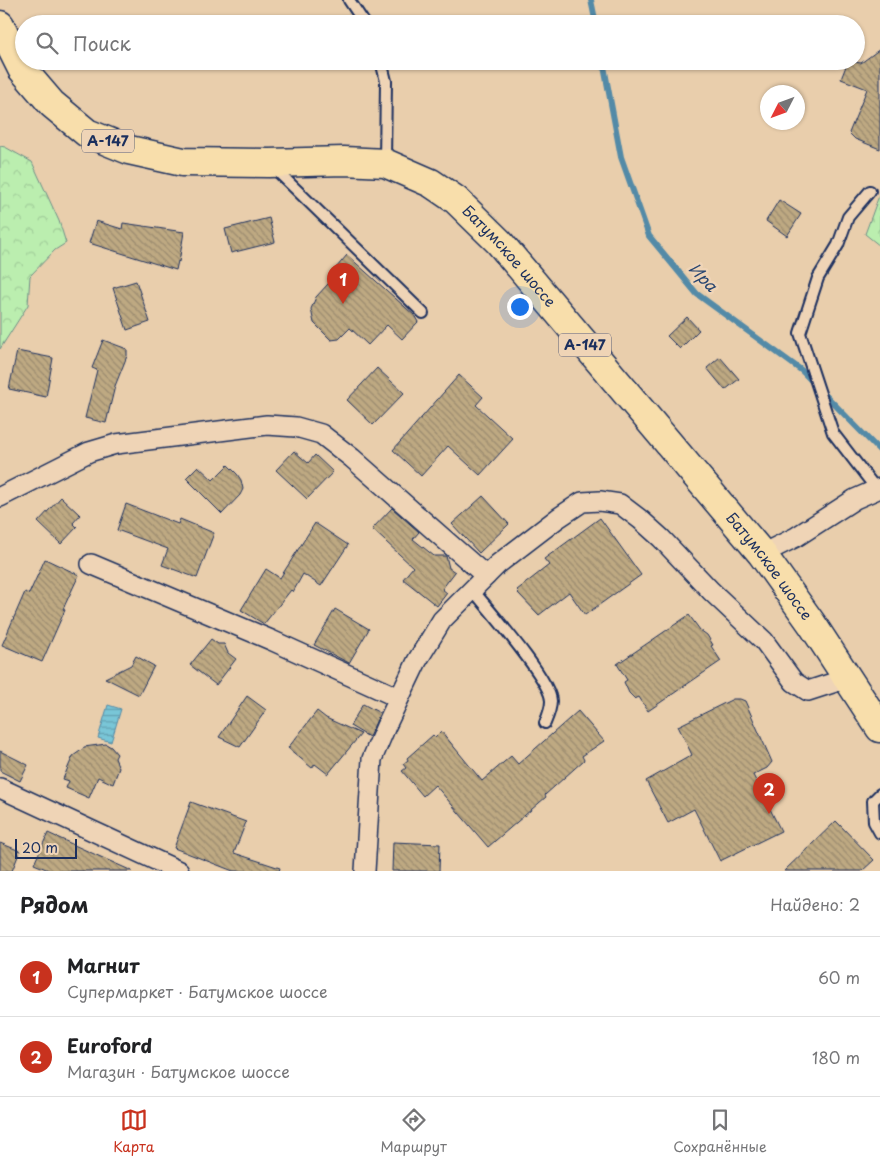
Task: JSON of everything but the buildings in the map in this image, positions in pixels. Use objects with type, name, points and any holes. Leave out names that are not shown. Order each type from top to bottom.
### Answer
[{"type":"highway","name":"Батумское шоссе","points":[[0,25],[15,55]]},
{"type":"highway","name":"Батумское шоссе","points":[[23,70],[52,104],[87,133],[129,150],[183,162],[268,163],[344,161],[385,163],[431,183],[450,196],[498,242],[762,554],[812,624],[880,728]]},
{"type":"street","points":[[0,497],[89,452],[116,444],[267,425],[296,427],[322,434],[486,576]]},
{"type":"street","name":"Батумское шоссе","points":[[762,554],[796,537],[855,499],[878,489]]},
{"type":"street","points":[[366,871],[372,759],[417,661],[442,620],[498,564],[582,502],[600,501],[620,504],[661,538],[711,591],[764,642],[794,682],[808,691],[848,678]]},
{"type":"street","points":[[91,564],[272,640],[399,698]]},
{"type":"street","points":[[0,788],[179,871]]},
{"type":"lane","points":[[349,0],[359,15]]},
{"type":"lane","points":[[383,70],[386,81],[385,163]]},
{"type":"lane","points":[[268,163],[424,313]]},
{"type":"lane","points":[[870,191],[848,217],[838,245],[818,278],[800,332],[833,433],[878,489]]},
{"type":"lane","points":[[472,590],[537,671],[546,686],[551,700],[549,714],[545,723]]},
{"type":"lane","points":[[880,794],[873,802],[874,822],[880,833]]},
{"type":"green space","points":[[0,146],[32,162],[59,221],[66,243],[55,250],[30,276],[28,305],[0,349]]},
{"type":"green space","points":[[880,193],[880,246],[865,234]]},
{"type":"water","points":[[108,705],[121,709],[111,742],[98,738]]},
{"type":"waterway","name":"Ира","points":[[591,0],[594,15]]},
{"type":"waterway","name":"Ира","points":[[605,70],[621,157],[649,236],[697,294],[801,370],[880,451]]},
{"type":"place","name":"Магнит","points":[[343,304]]},
{"type":"place","name":"Euroford","points":[[769,814]]}]
